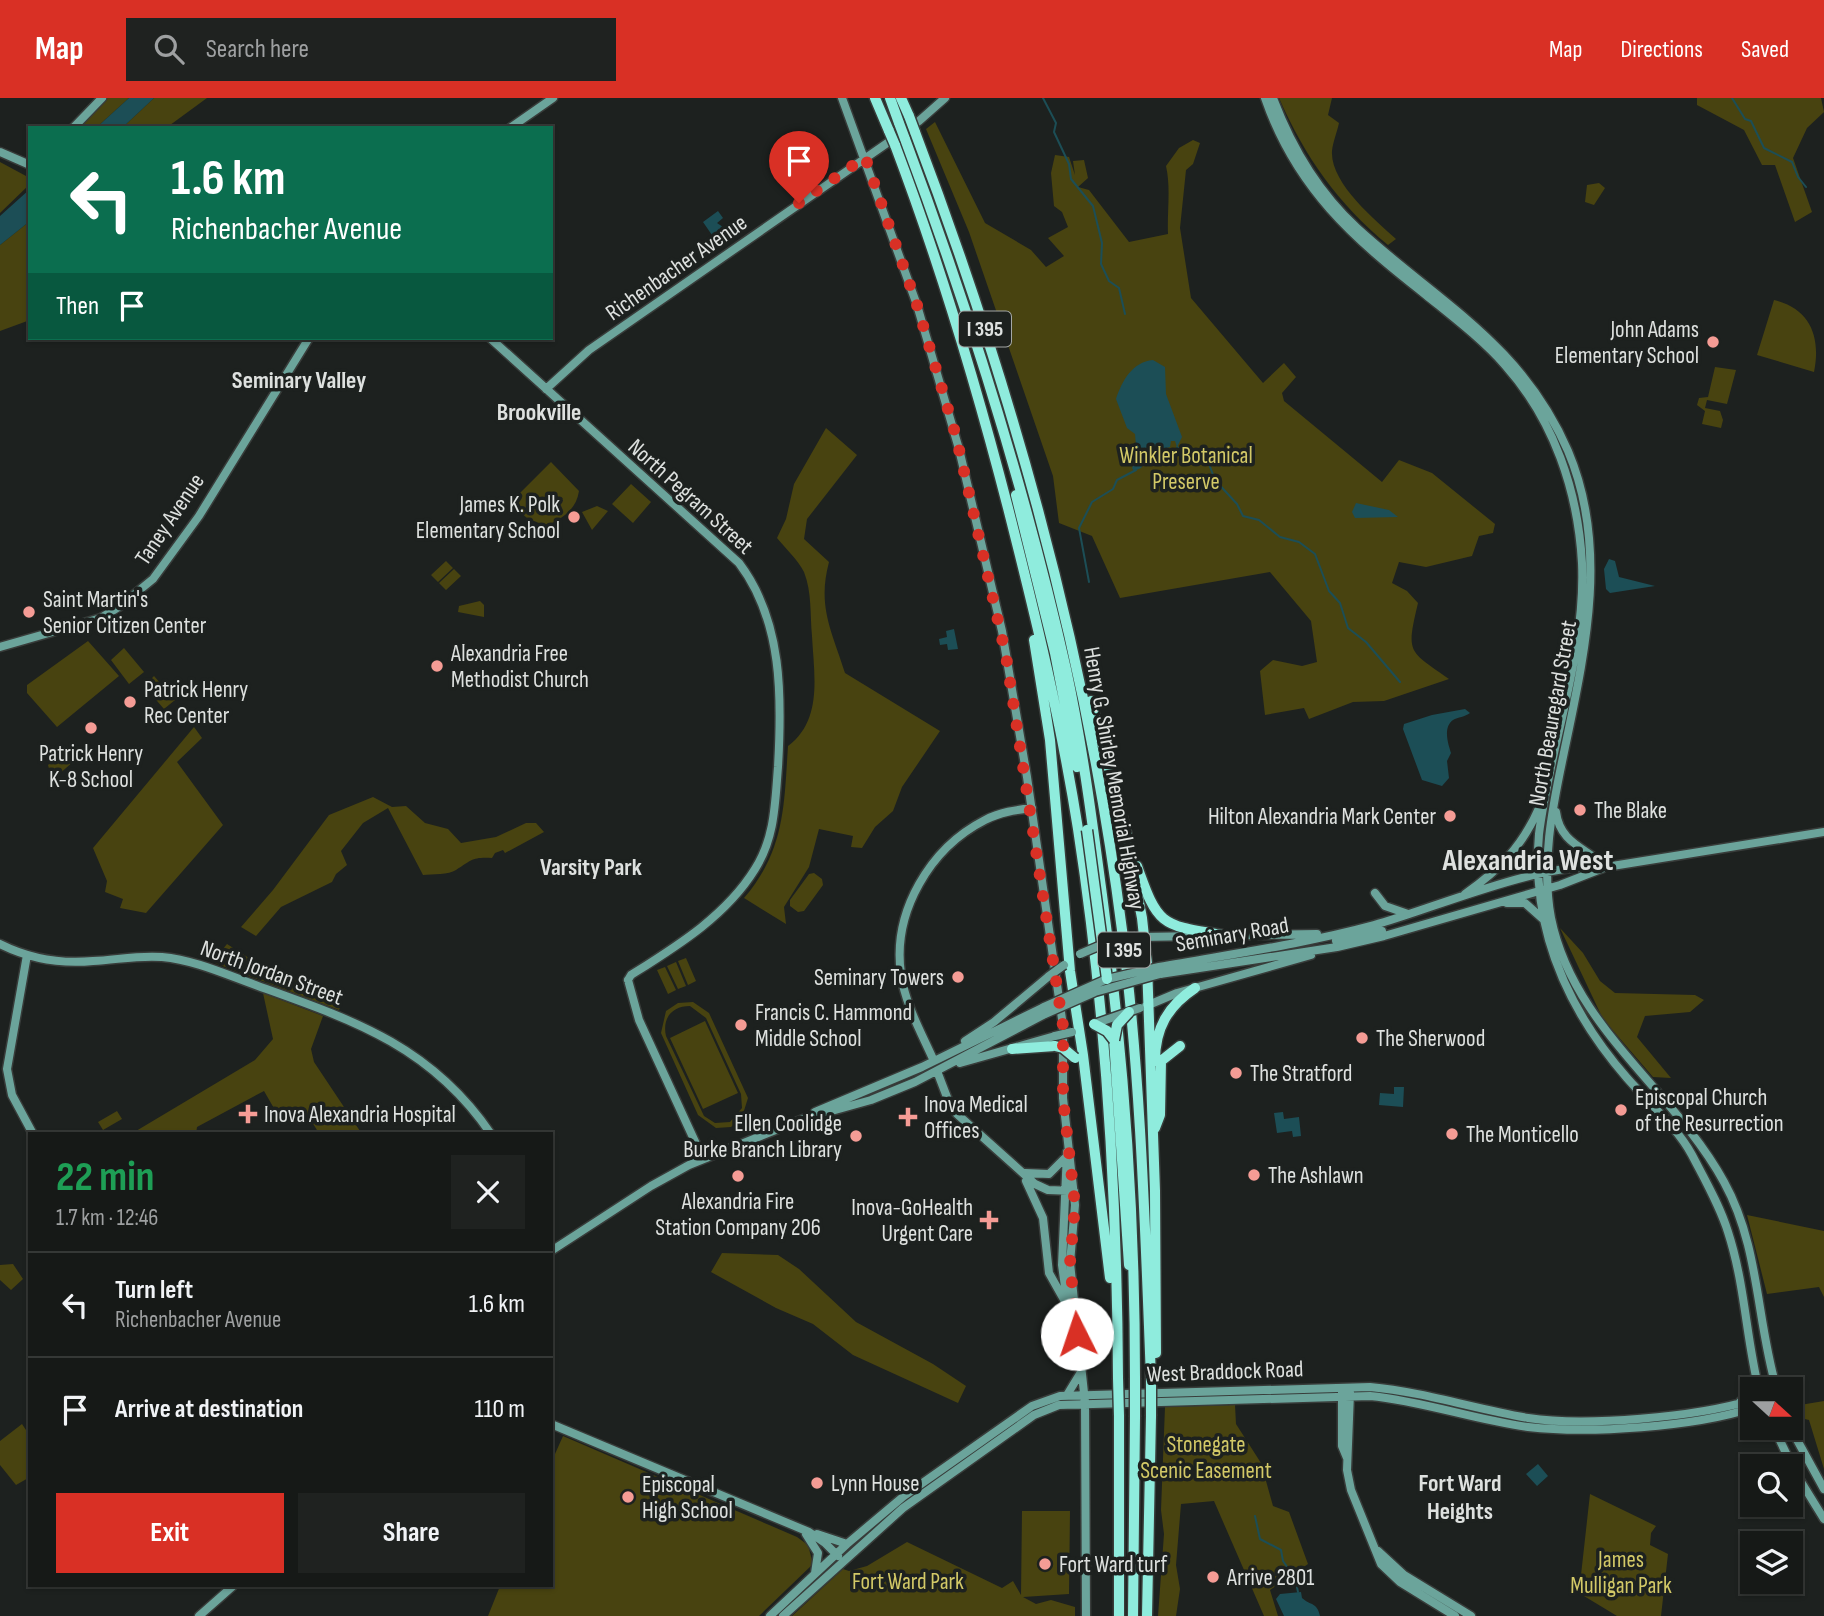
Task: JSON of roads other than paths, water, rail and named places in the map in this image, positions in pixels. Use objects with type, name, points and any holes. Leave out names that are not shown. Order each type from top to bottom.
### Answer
[{"type":"highway","name":"Henry G. Shirley Memorial Highway","points":[[875,98],[895,145],[961,335],[1020,557],[1061,733],[1085,879],[1109,1115],[1118,1320],[1119,1616]]},
{"type":"highway","points":[[890,98],[904,119],[905,139],[978,342],[1032,526],[1066,672],[1092,823],[1124,1073],[1134,1238],[1133,1616]]},
{"type":"highway","name":"Henry G. Shirley Memorial Highway","points":[[901,98],[904,119],[915,132],[953,233],[1006,391],[1045,529],[1087,710],[1122,930],[1139,1101],[1153,1377]]},
{"type":"highway","points":[[978,342],[1039,585],[1071,735],[1107,983]]},
{"type":"highway","points":[[1045,529],[1125,830],[1156,913],[1178,928],[1222,935]]},
{"type":"highway","points":[[1020,557],[1050,740],[1067,963],[1106,1234],[1111,1301],[1118,1320]]},
{"type":"highway","points":[[1125,830],[1140,937],[1153,1135]]},
{"type":"highway","points":[[1147,1616],[1150,1469],[1157,1448],[1153,1377],[1155,1054],[1160,1029],[1175,1003],[1195,988]]},
{"type":"highway","points":[[1129,1012],[1117,1025],[1114,1040],[1135,1349]]},
{"type":"highway","points":[[1094,1024],[1107,1031],[1114,1040]]},
{"type":"highway","points":[[1012,1049],[1055,1041],[1074,1058],[1091,1122]]},
{"type":"highway","points":[[1153,1135],[1160,1115],[1161,1061],[1180,1046]]},
{"type":"main road","points":[[75,126],[102,98]]},
{"type":"main road","points":[[513,126],[552,98]]},
{"type":"main road","points":[[842,98],[928,339],[967,480],[1002,631],[1032,808],[1063,1026],[1063,1098],[1070,1191],[1066,1294],[1075,1321],[1084,1398],[1086,1616]]},
{"type":"main road","name":"Richenbacher Avenue","points":[[547,388],[589,350],[919,121],[945,98]]},
{"type":"main road","name":"North Beauregard Street","points":[[1265,98],[1290,156],[1326,208],[1351,234],[1463,325],[1504,364],[1530,400],[1555,444],[1576,508],[1582,583],[1576,641],[1545,795],[1537,857],[1556,936],[1587,1007],[1697,1139],[1732,1197],[1752,1253],[1766,1348],[1774,1377]]},
{"type":"main road","name":"North Beauregard Street","points":[[1273,98],[1298,153],[1333,202],[1357,227],[1475,325],[1518,367],[1545,406],[1570,456],[1584,505],[1592,583],[1576,698],[1554,800],[1542,875]]},
{"type":"main road","points":[[0,152],[28,164]]},
{"type":"main road","name":"Taney Avenue","points":[[0,647],[101,618],[153,579],[199,516],[308,340]]},
{"type":"main road","name":"North Pegram Street","points":[[492,340],[739,563],[762,605],[779,674],[781,711],[775,807],[764,853],[750,878],[717,915],[644,967],[640,974],[628,980],[639,1020],[703,1159]]},
{"type":"main road","points":[[1459,898],[1509,859],[1529,830],[1545,795]]},
{"type":"main road","points":[[1554,800],[1557,819],[1565,836],[1577,849],[1601,866]]},
{"type":"main road","points":[[1032,808],[994,816],[975,826],[936,860],[910,901],[900,942],[901,976],[930,1062],[994,1022],[1080,954],[1106,943],[1140,937],[1337,933]]},
{"type":"main road","name":"Seminary Road","points":[[553,1248],[659,1182],[703,1159],[834,1107],[1107,983],[1337,933],[1542,875],[1824,832]]},
{"type":"main road","name":"Seminary Road","points":[[1160,971],[1337,947],[1384,936],[1595,873],[1601,866]]},
{"type":"main road","name":"North Beauregard Street","points":[[1545,887],[1543,919],[1552,954],[1572,1002],[1605,1052],[1691,1153],[1721,1214],[1741,1286],[1756,1377]]},
{"type":"main road","points":[[1374,893],[1385,906],[1408,914]]},
{"type":"main road","points":[[1469,910],[1522,902],[1543,919]]},
{"type":"main road","points":[[1243,960],[1382,931]]},
{"type":"main road","name":"North Jordan Street","points":[[0,944],[26,955],[89,962],[141,956],[174,958],[323,1010],[407,1049],[464,1100],[489,1132]]},
{"type":"main road","points":[[1055,1041],[1195,988],[1337,947]]},
{"type":"main road","points":[[26,955],[7,1069],[12,1095],[32,1132]]},
{"type":"main road","name":"Seminary Road","points":[[834,1107],[915,1082],[1045,1010]]},
{"type":"main road","points":[[1012,1049],[937,1070],[950,1105],[1020,1172],[1043,1188],[1070,1191]]},
{"type":"main road","points":[[1020,1172],[1040,1176],[1052,1173],[1062,1162],[1067,1149]]},
{"type":"main road","points":[[1020,1172],[1043,1218],[1047,1265],[1052,1282],[1075,1321]]},
{"type":"main road","points":[[1028,1184],[1047,1194],[1070,1191]]},
{"type":"main road","points":[[1047,1265],[1066,1266]]},
{"type":"main road","points":[[1733,1410],[1752,1388],[1754,1368]]},
{"type":"main road","points":[[1067,1395],[1082,1369]]},
{"type":"main road","points":[[1346,1391],[1347,1458],[1351,1490],[1381,1564],[1400,1582],[1455,1616]]},
{"type":"main road","name":"West Braddock Road","points":[[783,1616],[839,1557],[847,1544],[904,1496],[1019,1414],[1042,1401],[1067,1395],[1084,1398],[1346,1391],[1414,1393],[1543,1420],[1577,1421],[1733,1410],[1740,1406]]},
{"type":"main road","name":"West Braddock Road","points":[[770,1616],[815,1574],[1034,1415],[1084,1398]]},
{"type":"main road","points":[[1733,1410],[1740,1410]]},
{"type":"main road","points":[[553,1425],[805,1531],[847,1544]]},
{"type":"main road","points":[[1780,1440],[1795,1472],[1824,1519]]},
{"type":"main road","points":[[1797,1440],[1824,1489]]},
{"type":"main road","points":[[805,1531],[825,1543],[839,1557]]},
{"type":"main road","points":[[805,1531],[819,1558],[815,1574]]},
{"type":"main road","points":[[1378,1552],[1404,1575],[1472,1616]]},
{"type":"main road","points":[[199,1616],[232,1587]]},
{"type":"water","points":[[129,98],[154,98],[124,126],[98,126]]},
{"type":"water","points":[[28,191],[28,223],[0,245],[0,216]]},
{"type":"water","points":[[718,211],[723,218],[717,223],[726,229],[714,238],[703,222]]},
{"type":"water","points":[[1153,360],[1165,367],[1166,394],[1182,437],[1177,447],[1175,441],[1171,441],[1170,447],[1151,453],[1141,468],[1134,471],[1132,468],[1137,457],[1135,434],[1127,428],[1116,399],[1121,386],[1134,368]]},
{"type":"water","points":[[1356,503],[1389,510],[1398,517],[1355,518],[1352,512]]},
{"type":"water","points":[[1609,559],[1615,561],[1619,577],[1655,586],[1610,593],[1606,589],[1604,569]]},
{"type":"water","points":[[954,629],[958,649],[948,650],[947,644],[940,645],[939,639],[947,637],[946,631]]},
{"type":"water","points":[[1465,709],[1470,713],[1453,720],[1448,728],[1451,753],[1447,761],[1449,778],[1442,786],[1422,780],[1403,729],[1404,724]]},
{"type":"water","points":[[1394,1087],[1404,1087],[1403,1107],[1379,1105],[1380,1093],[1394,1094]]},
{"type":"water","points":[[1283,1112],[1284,1119],[1299,1117],[1301,1136],[1293,1137],[1292,1131],[1277,1133],[1274,1113]]},
{"type":"water","points":[[1538,1464],[1548,1476],[1537,1486],[1526,1474]]},
{"type":"water","points":[[1301,1592],[1302,1598],[1315,1606],[1320,1616],[1284,1616],[1276,1599],[1280,1594]]},
{"type":"waterway","points":[[1043,98],[1056,123],[1054,132],[1069,164],[1071,179],[1093,206],[1102,243],[1101,264],[1109,281],[1119,288],[1125,314]]},
{"type":"waterway","points":[[1732,98],[1745,119],[1751,121],[1764,148],[1792,162],[1806,187]]},
{"type":"waterway","points":[[1177,447],[1185,453],[1206,456],[1215,480],[1237,504],[1243,516],[1259,520],[1280,537],[1299,542],[1315,554],[1329,591],[1340,603],[1348,628],[1366,642],[1400,682]]},
{"type":"waterway","points":[[1089,582],[1079,528],[1092,502],[1113,489],[1117,480],[1136,470]]},
{"type":"waterway","points":[[1255,1516],[1260,1539],[1281,1550],[1283,1561],[1295,1578],[1298,1592]]},
{"type":"place","name":"John Adams Elementary School","points":[[1713,342]]},
{"type":"place","name":"James K. Polk Elementary School","points":[[574,517]]},
{"type":"place","name":"Saint Martin's Senior Citizen Center","points":[[29,612]]},
{"type":"place","name":"Alexandria Free Methodist Church","points":[[437,666]]},
{"type":"place","name":"Patrick Henry Rec Center","points":[[130,702]]},
{"type":"place","name":"Patrick Henry K-8 School","points":[[91,728]]},
{"type":"place","name":"The Blake","points":[[1580,810]]},
{"type":"place","name":"Hilton Alexandria Mark Center","points":[[1450,816]]},
{"type":"place","name":"Seminary Towers","points":[[958,977]]},
{"type":"place","name":"Francis C. Hammond Middle School","points":[[741,1025]]},
{"type":"place","name":"The Sherwood","points":[[1362,1038]]},
{"type":"place","name":"The Stratford","points":[[1236,1073]]},
{"type":"place","name":"Episcopal Church of the Resurrection","points":[[1621,1110]]},
{"type":"place","name":"Inova Alexandria Hospital","points":[[248,1114]]},
{"type":"place","name":"Inova Medical Offices","points":[[908,1117]]},
{"type":"place","name":"The Monticello","points":[[1452,1134]]},
{"type":"place","name":"Ellen Coolidge Burke Branch Library","points":[[856,1136]]},
{"type":"place","name":"The Ashlawn","points":[[1254,1175]]},
{"type":"place","name":"Alexandria Fire Station Company 206","points":[[738,1176]]},
{"type":"place","name":"Inova-GoHealth Urgent Care","points":[[989,1220]]},
{"type":"place","name":"Lynn House","points":[[817,1483]]},
{"type":"place","name":"Episcopal High School","points":[[628,1497]]},
{"type":"place","name":"Fort Ward turf","points":[[1045,1564]]},
{"type":"place","name":"Arrive 2801","points":[[1213,1577]]},
{"type":"district","name":"Seminary Valley","points":[[299,380]]},
{"type":"district","name":"Brookville","points":[[539,412]]},
{"type":"district","name":"Alexandria West","points":[[1528,860]]},
{"type":"district","name":"Varsity Park","points":[[591,867]]},
{"type":"district","name":"Fort Ward Heights","points":[[1460,1497]]},
{"type":"park label","name":"Winkler Botanical Preserve","points":[[1186,468]]},
{"type":"park label","name":"Stonegate Scenic Easement","points":[[1206,1457]]},
{"type":"park label","name":"James Mulligan Park","points":[[1621,1572]]},
{"type":"park label","name":"Fort Ward Park","points":[[908,1581]]}]
